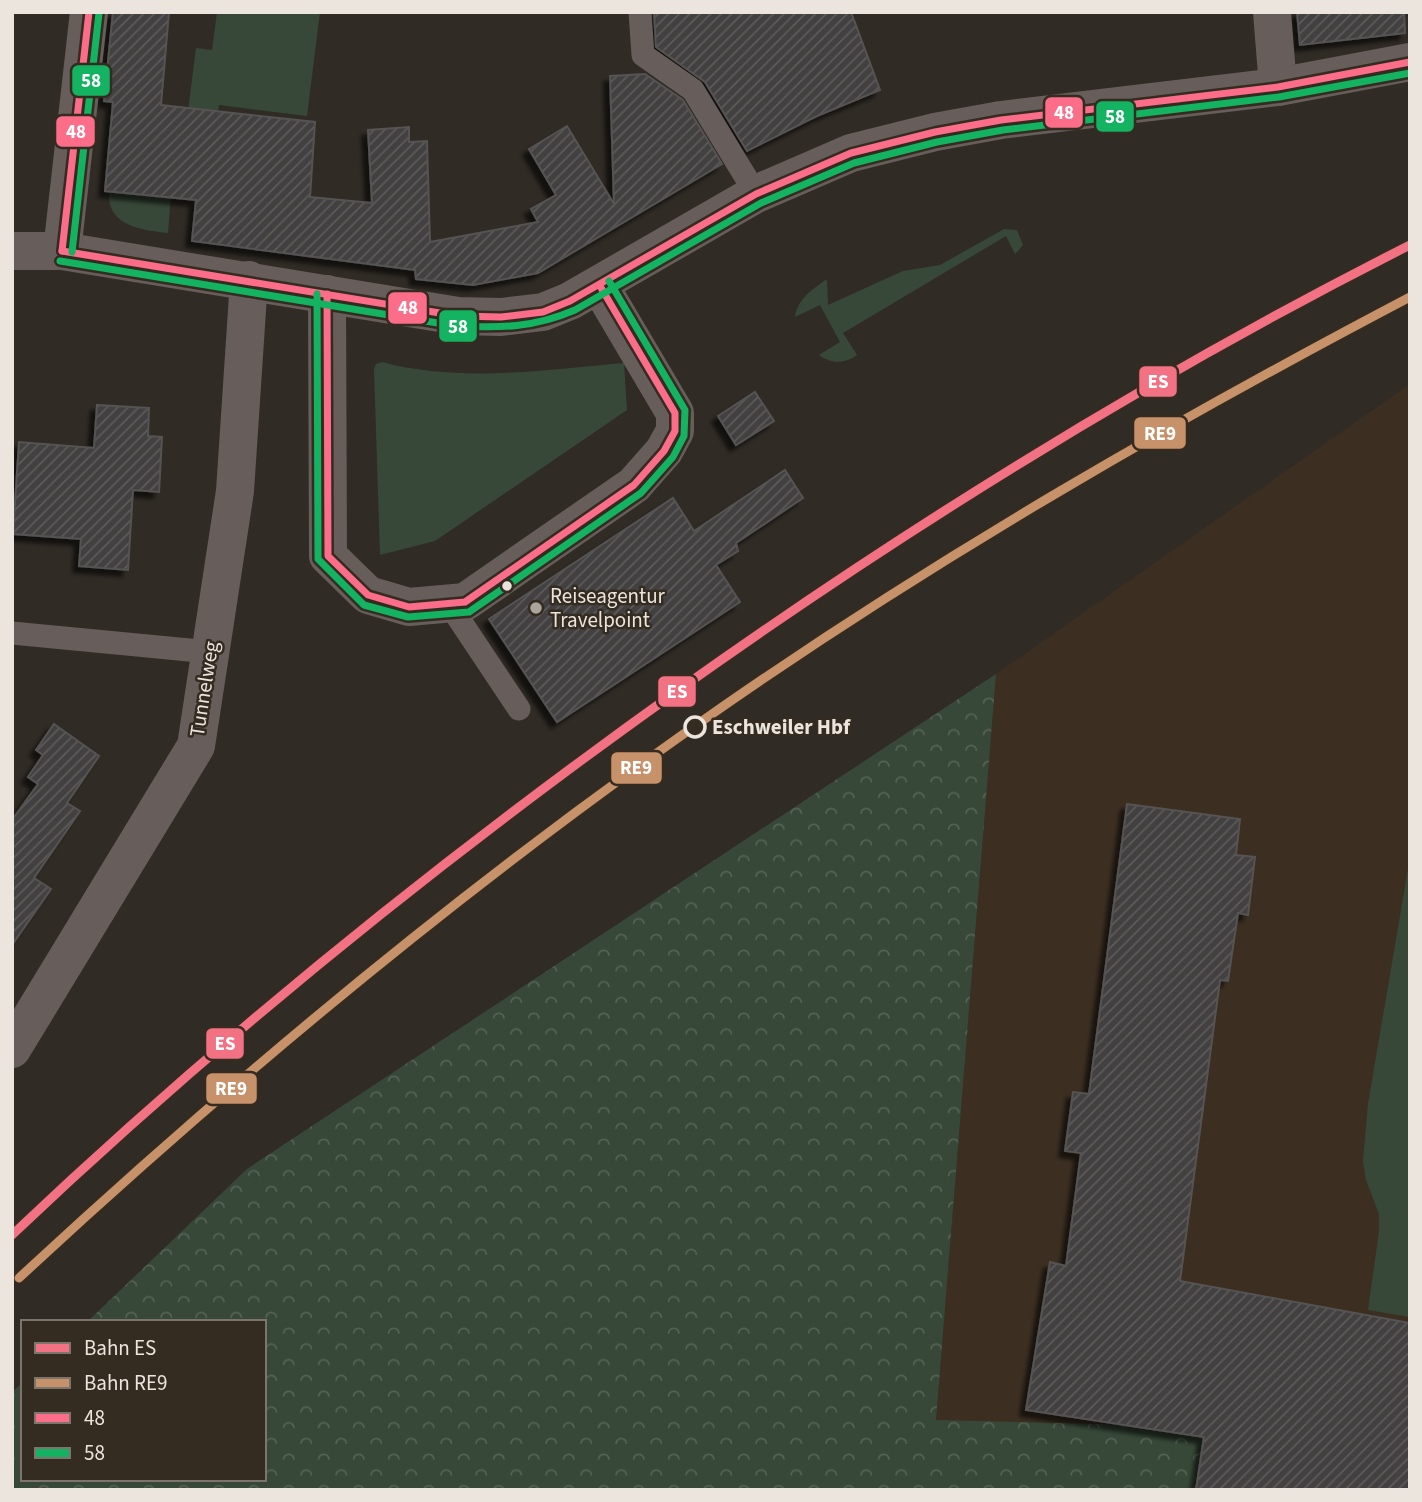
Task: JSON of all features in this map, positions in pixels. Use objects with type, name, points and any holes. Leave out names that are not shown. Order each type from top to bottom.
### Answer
[{"type":"street","points":[[62,251],[89,12]]},
{"type":"street","points":[[1272,12],[1278,87]]},
{"type":"street","points":[[12,251],[62,251],[458,316],[501,317],[542,312],[600,286],[756,194],[851,153],[935,132],[1001,120],[1278,87],[1410,62]]},
{"type":"street","name":"Tunnelweg","points":[[12,1049],[196,746],[234,491],[249,280]]},
{"type":"street","points":[[327,294],[328,556],[368,595],[409,607],[465,602],[634,485],[664,451],[675,431],[675,413],[600,286]]},
{"type":"lane","points":[[640,12],[643,55],[693,90],[756,194]]},
{"type":"lane","points":[[449,604],[519,709]]},
{"type":"lane","points":[[12,633],[210,652]]},
{"type":"shaded area","points":[[1410,384],[1410,1490],[936,1420],[996,674]]},
{"type":"green space","points":[[217,12],[320,12],[307,116],[219,105],[213,145],[184,142],[196,48],[212,50]]},
{"type":"green space","points":[[109,193],[165,198],[165,193],[171,194],[168,233],[137,228],[120,219],[110,204]]},
{"type":"green space","points":[[1004,229],[1017,230],[1023,245],[1015,254],[1006,236],[843,333],[857,355],[848,360],[833,361],[819,355],[840,342],[820,305],[795,317],[802,300],[827,279],[828,305],[903,271],[940,265]]},
{"type":"green space","points":[[382,362],[442,372],[472,373],[624,363],[627,410],[435,541],[380,555],[374,369],[376,364]]},
{"type":"green space","points":[[996,674],[936,1420],[1219,1427],[1212,1490],[12,1490],[12,1392],[21,1384],[21,1481],[266,1481],[266,1320],[89,1320],[247,1169]]},
{"type":"green space","points":[[1410,857],[1410,1317],[1368,1310],[1379,1214],[1366,1180],[1363,1161],[1368,1104]]},
{"type":"building","points":[[113,12],[169,12],[161,105],[315,122],[310,197],[372,203],[368,130],[409,127],[409,142],[427,141],[430,242],[538,222],[531,209],[556,195],[529,149],[567,126],[614,204],[610,76],[645,74],[683,100],[722,164],[538,273],[473,285],[416,279],[415,270],[192,241],[196,200],[105,191],[113,102],[104,101]]},
{"type":"building","points":[[654,12],[851,12],[880,90],[817,116],[747,151],[705,82],[656,47]]},
{"type":"building","points":[[1297,12],[1404,12],[1405,33],[1300,45]]},
{"type":"building","points":[[755,392],[774,421],[736,445],[718,416]]},
{"type":"building","points":[[97,405],[149,408],[148,436],[162,437],[159,492],[133,490],[128,570],[79,566],[81,539],[13,534],[19,442],[94,448]]},
{"type":"building","points":[[785,470],[803,498],[736,543],[738,551],[716,565],[740,602],[557,722],[489,619],[673,498],[694,531]]},
{"type":"building","points":[[54,724],[99,756],[67,803],[80,811],[34,878],[51,889],[12,945],[12,820],[38,784],[28,777],[43,755],[36,750]]},
{"type":"building","points":[[1127,804],[1240,819],[1236,855],[1255,857],[1248,915],[1238,913],[1228,981],[1220,980],[1180,1281],[1410,1323],[1410,1490],[1196,1490],[1204,1437],[1026,1410],[1050,1262],[1066,1266],[1081,1153],[1065,1151],[1073,1092],[1089,1094]]},
{"type":"rail line","name":"ES","points":[[12,1235],[149,1109],[290,988],[434,872],[681,688],[883,550],[985,485],[1194,360],[1410,245]]},
{"type":"rail line","name":"RE9","points":[[19,1278],[188,1125],[362,979],[541,838],[725,705],[891,595],[1061,490],[1410,297]]},
{"type":"transit line","name":"48","points":[[62,251],[89,12]]},
{"type":"transit line","name":"58","points":[[72,252],[99,13]]},
{"type":"transit line","name":"48","points":[[62,251],[458,316],[501,317],[543,312],[570,301],[756,194],[851,153],[935,132],[1001,120],[1278,87],[1410,62]]},
{"type":"transit line","name":"58","points":[[60,261],[456,326],[531,324],[575,310],[761,203],[854,163],[937,142],[1003,130],[1279,97],[1410,73]]},
{"type":"transit line","name":"58","points":[[317,294],[318,559],[364,605],[408,617],[469,612],[641,493],[673,457],[684,436],[685,410],[609,281]]},
{"type":"transit line","name":"48","points":[[327,294],[328,556],[368,595],[409,607],[465,602],[634,485],[664,451],[675,431],[675,413],[600,286]]},
{"type":"place","name":"Reiseagentur Travelpoint","points":[[536,608]]},
{"type":"place","name":"Eschweiler Hbf","points":[[695,727]]}]
